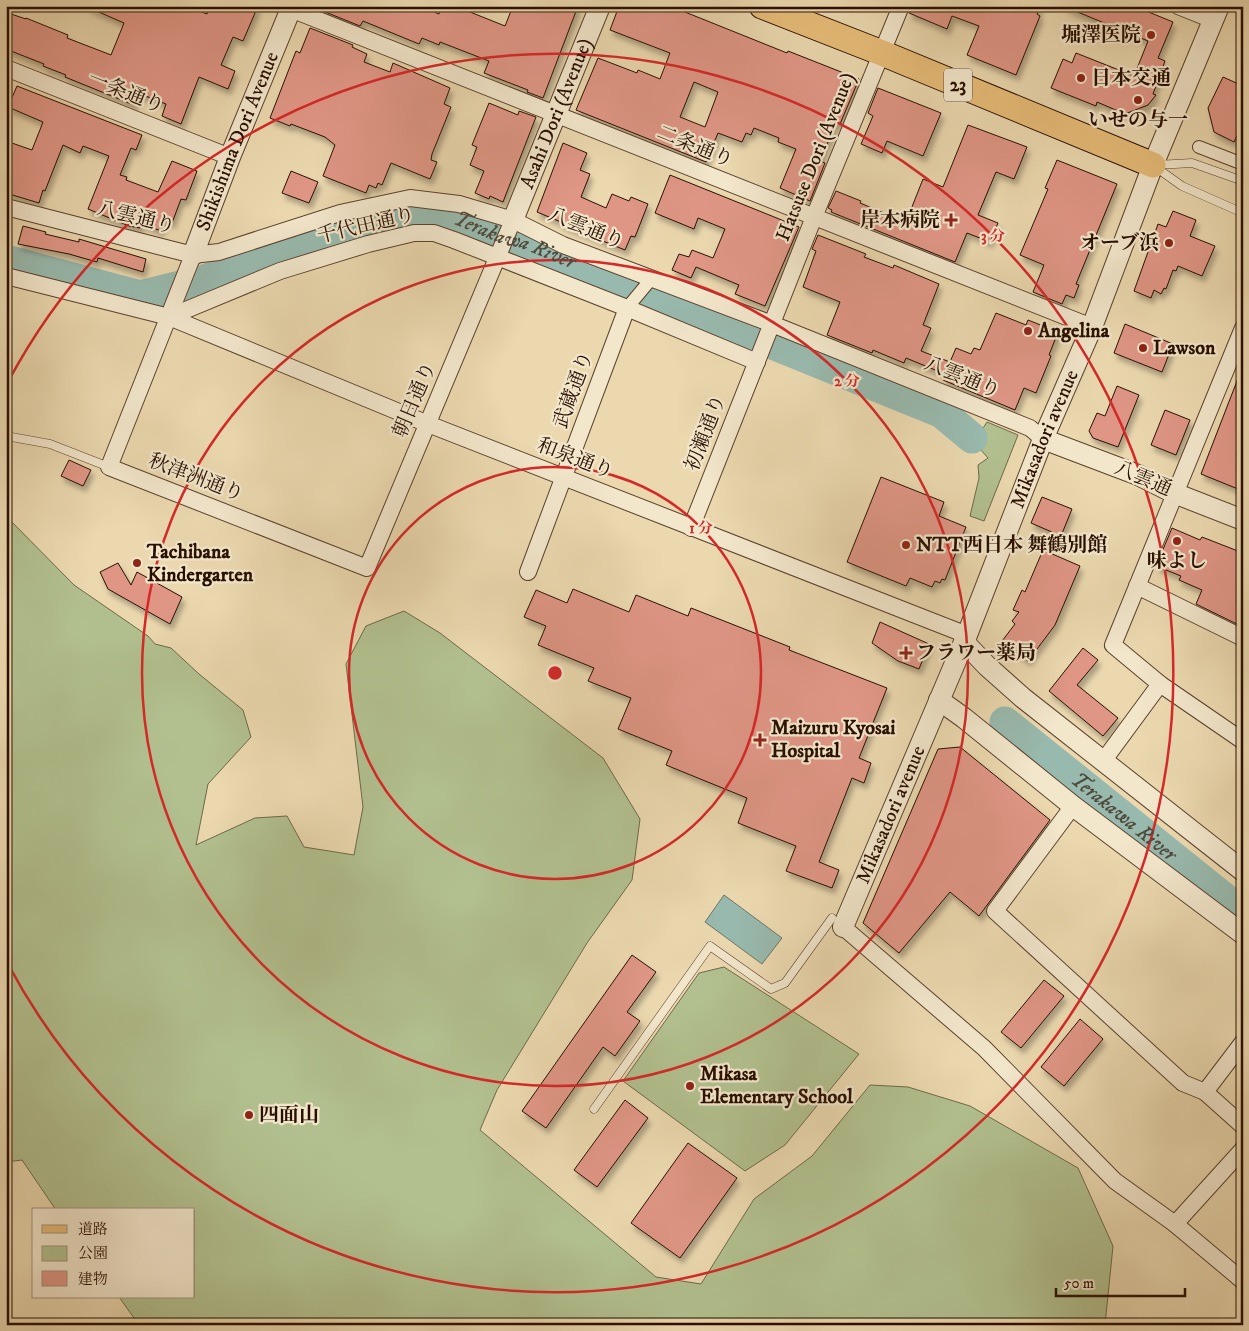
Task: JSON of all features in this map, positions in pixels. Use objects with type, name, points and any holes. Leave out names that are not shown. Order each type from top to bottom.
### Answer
[{"type":"main road","name":"23","points":[[762,6],[882,53],[1152,165]]},
{"type":"street","name":"Asahi Dori (Avenue)","points":[[511,224],[600,6]]},
{"type":"street","name":"Hatsuse Dori (Avenue)","points":[[758,358],[901,6]]},
{"type":"street","points":[[1178,6],[1216,13]]},
{"type":"street","name":"二条通り","points":[[289,7],[1092,327]]},
{"type":"street","name":"Shikishima Dori Avenue","points":[[109,467],[169,318],[289,7]]},
{"type":"street","name":"Mikasadori avenue","points":[[838,922],[965,639],[1043,439],[1092,327],[1152,165],[1216,13]]},
{"type":"street","name":"一条通り","points":[[6,68],[230,156]]},
{"type":"street","points":[[1199,148],[1243,164]]},
{"type":"street","name":"八雲通り","points":[[6,207],[193,254],[219,252],[340,213],[410,198],[459,204],[770,329],[1030,428],[1043,439]]},
{"type":"street","name":"朝日通り","points":[[368,568],[511,224]]},
{"type":"street","name":"千代田通り","points":[[169,318],[280,271],[368,244],[414,233],[434,233],[499,252],[758,358]]},
{"type":"street","points":[[6,276],[169,318]]},
{"type":"street","points":[[630,305],[649,281]]},
{"type":"street","name":"武蔵通り","points":[[528,572],[630,305]]},
{"type":"street","name":"和泉通り","points":[[169,318],[965,639]]},
{"type":"street","points":[[1243,328],[1113,646],[1160,684],[1243,741]]},
{"type":"street","name":"初瀬通り","points":[[692,528],[758,358]]},
{"type":"street","name":"八雲通","points":[[1043,439],[1138,475],[1174,493],[1243,520]]},
{"type":"street","name":"秋津洲通り","points":[[109,467],[368,568]]},
{"type":"street","points":[[1137,586],[1243,638]]},
{"type":"street","points":[[965,639],[987,666],[1024,698],[1243,871]]},
{"type":"street","points":[[1104,760],[1160,684]]},
{"type":"street","points":[[939,700],[1073,806],[1243,934]]},
{"type":"street","points":[[1073,806],[995,911],[1183,1083],[1205,1092],[1243,1126]]},
{"type":"street","points":[[838,922],[984,1048],[1115,1181],[1175,1224],[1243,1281]]},
{"type":"street","points":[[1205,1092],[1243,1042]]},
{"type":"street","points":[[1175,1224],[1243,1149]]},
{"type":"lane","points":[[1152,165],[1192,163],[1243,181]]},
{"type":"lane","points":[[1152,165],[1182,186],[1243,213]]},
{"type":"lane","name":"秋津洲通り","points":[[6,436],[50,444],[109,467]]},
{"type":"lane","points":[[594,1109],[710,946],[771,989],[785,983],[838,922]]},
{"type":"green space","points":[[987,422],[1018,435],[984,521],[970,516],[979,478],[978,465],[988,458],[974,442]]},
{"type":"green space","points":[[6,516],[74,585],[148,636],[155,644],[171,648],[243,710],[251,737],[208,784],[196,845],[255,818],[287,816],[304,847],[354,855],[363,807],[346,664],[366,626],[404,611],[440,633],[603,758],[640,819],[632,880],[587,943],[497,1090],[480,1130],[656,1277],[701,1284],[754,1199],[812,1156],[870,1085],[908,1087],[970,1106],[1078,1168],[1113,1246],[1105,1325],[139,1325],[120,1298],[195,1298],[195,1208],[55,1208],[22,1160],[6,1162]]},
{"type":"green space","points":[[724,967],[859,1054],[785,1145],[745,1171],[623,1081],[699,973]]},
{"type":"water","points":[[724,895],[782,938],[762,964],[705,922]]},
{"type":"building","points":[[85,6],[185,6],[207,14],[210,6],[258,6],[243,41],[233,37],[221,65],[235,71],[228,89],[199,77],[181,124],[162,116],[166,104],[138,93],[134,105],[65,77],[66,75],[43,66],[44,64],[6,49],[6,24],[11,14],[68,35],[67,38],[111,55],[124,23]]},
{"type":"building","points":[[319,6],[420,6],[439,14],[442,6],[455,6],[505,26],[513,6],[578,6],[543,98],[527,92],[528,90],[484,73],[489,61],[440,42],[439,45],[422,38],[419,44],[363,21],[360,26],[318,9]]},
{"type":"building","points":[[619,6],[670,6],[787,53],[788,51],[859,79],[840,124],[836,123],[820,161],[825,163],[810,201],[780,188],[796,149],[778,142],[779,138],[754,128],[751,135],[746,133],[742,142],[718,133],[706,162],[576,110],[598,58],[637,73],[638,70],[660,79],[670,53],[610,30]],"holes":[[[694,82],[718,92],[705,127],[680,117]]]},
{"type":"building","points":[[911,6],[1040,6],[1037,14],[1040,16],[1016,75],[967,55],[979,26],[952,16],[947,29],[909,13]]},
{"type":"building","points":[[1063,6],[1134,6],[1173,22],[1158,58],[1165,61],[1153,94],[1156,95],[1148,105],[1125,114],[1097,102],[1096,106],[1051,88],[1063,59],[1072,63],[1076,53],[1134,76],[1148,41]]},
{"type":"building","points":[[310,28],[353,45],[352,47],[367,54],[364,62],[390,72],[393,63],[450,88],[444,104],[451,107],[432,154],[431,160],[437,162],[430,179],[391,163],[382,185],[378,183],[376,188],[369,185],[366,193],[323,176],[335,145],[325,137],[270,118],[296,51],[300,53]]},
{"type":"building","points":[[1223,77],[1243,86],[1243,123],[1234,142],[1214,132],[1208,108]]},
{"type":"building","points":[[17,86],[142,135],[136,150],[131,148],[120,175],[127,177],[126,180],[158,192],[172,161],[197,171],[186,200],[181,199],[172,223],[165,220],[161,231],[141,223],[140,228],[129,226],[88,209],[109,156],[83,146],[80,153],[63,145],[39,203],[6,193],[6,141],[32,150],[43,122],[8,107]]},
{"type":"building","points":[[878,88],[941,113],[923,156],[887,141],[882,153],[861,144],[873,116],[868,113]]},
{"type":"building","points":[[489,103],[518,115],[519,111],[536,117],[503,202],[490,196],[489,199],[475,193],[484,171],[470,165],[477,147],[472,145]]},
{"type":"building","points":[[968,125],[1027,147],[1014,179],[996,172],[978,215],[998,223],[990,242],[967,233],[955,262],[831,212],[832,210],[828,208],[836,191],[906,222],[923,179],[943,187]]},
{"type":"building","points":[[563,143],[587,153],[580,170],[590,174],[581,197],[606,208],[612,194],[629,201],[631,197],[648,204],[635,237],[631,236],[625,250],[561,224],[561,222],[537,212]]},
{"type":"building","points":[[1057,160],[1117,184],[1076,284],[1079,285],[1074,298],[1066,295],[1062,304],[1033,292],[1044,265],[1020,255],[1048,189],[1045,188]]},
{"type":"building","points":[[291,171],[318,182],[309,203],[282,193]]},
{"type":"building","points":[[670,175],[799,227],[765,306],[735,294],[739,285],[696,267],[691,278],[672,270],[679,254],[689,257],[692,250],[713,258],[725,229],[698,218],[694,229],[655,213]]},
{"type":"building","points":[[1173,211],[1196,220],[1190,236],[1215,246],[1202,276],[1178,266],[1176,271],[1173,270],[1166,289],[1164,288],[1161,294],[1154,290],[1151,298],[1134,291],[1158,224],[1166,227]]},
{"type":"building","points":[[23,226],[46,232],[45,234],[79,242],[79,239],[146,259],[143,272],[98,258],[97,262],[69,254],[18,244]]},
{"type":"building","points":[[818,235],[866,254],[864,257],[893,268],[894,265],[939,284],[923,325],[931,328],[921,351],[950,362],[956,348],[971,354],[974,348],[980,350],[996,313],[1026,325],[1028,320],[1058,332],[1049,355],[1051,356],[1036,393],[1024,388],[1015,410],[943,380],[945,374],[906,358],[904,363],[873,350],[872,353],[827,335],[840,302],[803,287],[816,251],[812,249]]},
{"type":"building","name":"Lawson","points":[[1125,324],[1173,344],[1162,372],[1114,353]]},
{"type":"building","points":[[1243,368],[1243,491],[1201,474]]},
{"type":"building","points":[[1117,386],[1139,395],[1118,447],[1093,438],[1089,431],[1097,413],[1105,416]]},
{"type":"building","points":[[1165,410],[1190,420],[1176,455],[1151,445]]},
{"type":"building","points":[[69,460],[91,470],[83,486],[61,476]]},
{"type":"building","name":"NTT西日本 舞鶴別館","points":[[881,477],[944,502],[939,516],[966,527],[945,580],[942,579],[940,583],[935,581],[932,587],[910,578],[906,586],[847,562]]},
{"type":"building","points":[[1042,497],[1072,509],[1061,536],[1031,523]]},
{"type":"building","points":[[1172,528],[1200,540],[1202,537],[1243,553],[1243,627],[1196,604],[1202,590],[1179,580],[1181,576],[1156,566]]},
{"type":"building","points":[[1043,550],[1080,566],[1055,625],[1028,661],[1002,641],[1015,624],[1012,621],[1019,612],[1013,610],[1022,590],[1025,592]]},
{"type":"building","points":[[118,563],[131,585],[137,572],[182,597],[170,624],[108,589],[100,572]]},
{"type":"building","name":"Maizuru Kyosai Hospital","points":[[573,589],[629,612],[636,595],[688,616],[691,608],[790,647],[789,650],[887,688],[859,758],[871,763],[864,783],[852,778],[819,862],[839,870],[832,888],[786,871],[796,846],[738,823],[747,798],[666,765],[672,751],[618,729],[631,698],[588,681],[594,668],[538,645],[546,626],[524,617],[536,590],[567,603]]},
{"type":"building","name":"フラワー薬局","points":[[880,622],[929,644],[919,669],[898,661],[872,643]]},
{"type":"building","points":[[1083,648],[1098,660],[1077,685],[1118,718],[1103,736],[1049,691]]},
{"type":"building","points":[[960,747],[1050,820],[979,916],[950,892],[899,953],[863,923],[938,749]]},
{"type":"building","points":[[632,955],[656,972],[627,1012],[640,1021],[615,1056],[603,1047],[546,1128],[522,1111]]},
{"type":"building","points":[[1044,980],[1064,996],[1021,1048],[1001,1032]]},
{"type":"building","points":[[1080,1019],[1103,1039],[1064,1086],[1041,1067]]},
{"type":"building","points":[[625,1100],[648,1118],[597,1187],[574,1170]]},
{"type":"building","points":[[688,1143],[737,1178],[680,1258],[631,1223]]},
{"type":"waterway","name":"Terakawa River","points":[[6,260],[140,296],[204,280],[355,227],[413,217],[451,216],[505,239],[522,242],[942,413],[972,438]]},
{"type":"waterway","name":"Terakawa River","points":[[1005,722],[1243,913]]},
{"type":"place","name":"堀澤医院","points":[[1151,35]]},
{"type":"place","name":"日本交通","points":[[1081,78]]},
{"type":"place","name":"いせの与一","points":[[1138,100]]},
{"type":"place","name":"岸本病院","points":[[951,220]]},
{"type":"place","name":"オーブ浜","points":[[1169,243]]},
{"type":"place","name":"Angelina","points":[[1028,331]]},
{"type":"place","name":"Lawson","points":[[1143,348]]},
{"type":"place","name":"味よし","points":[[1177,541]]},
{"type":"place","name":"NTT西日本 舞鶴別館","points":[[906,545]]},
{"type":"place","name":"Tachibana Kindergarten","points":[[137,563]]},
{"type":"place","name":"フラワー薬局","points":[[906,653]]},
{"type":"place","name":"Maizuru Kyosai Hospital","points":[[760,740]]},
{"type":"place","name":"Mikasa Elementary School","points":[[690,1086]]},
{"type":"place","name":"四面山","points":[[249,1115]]}]
